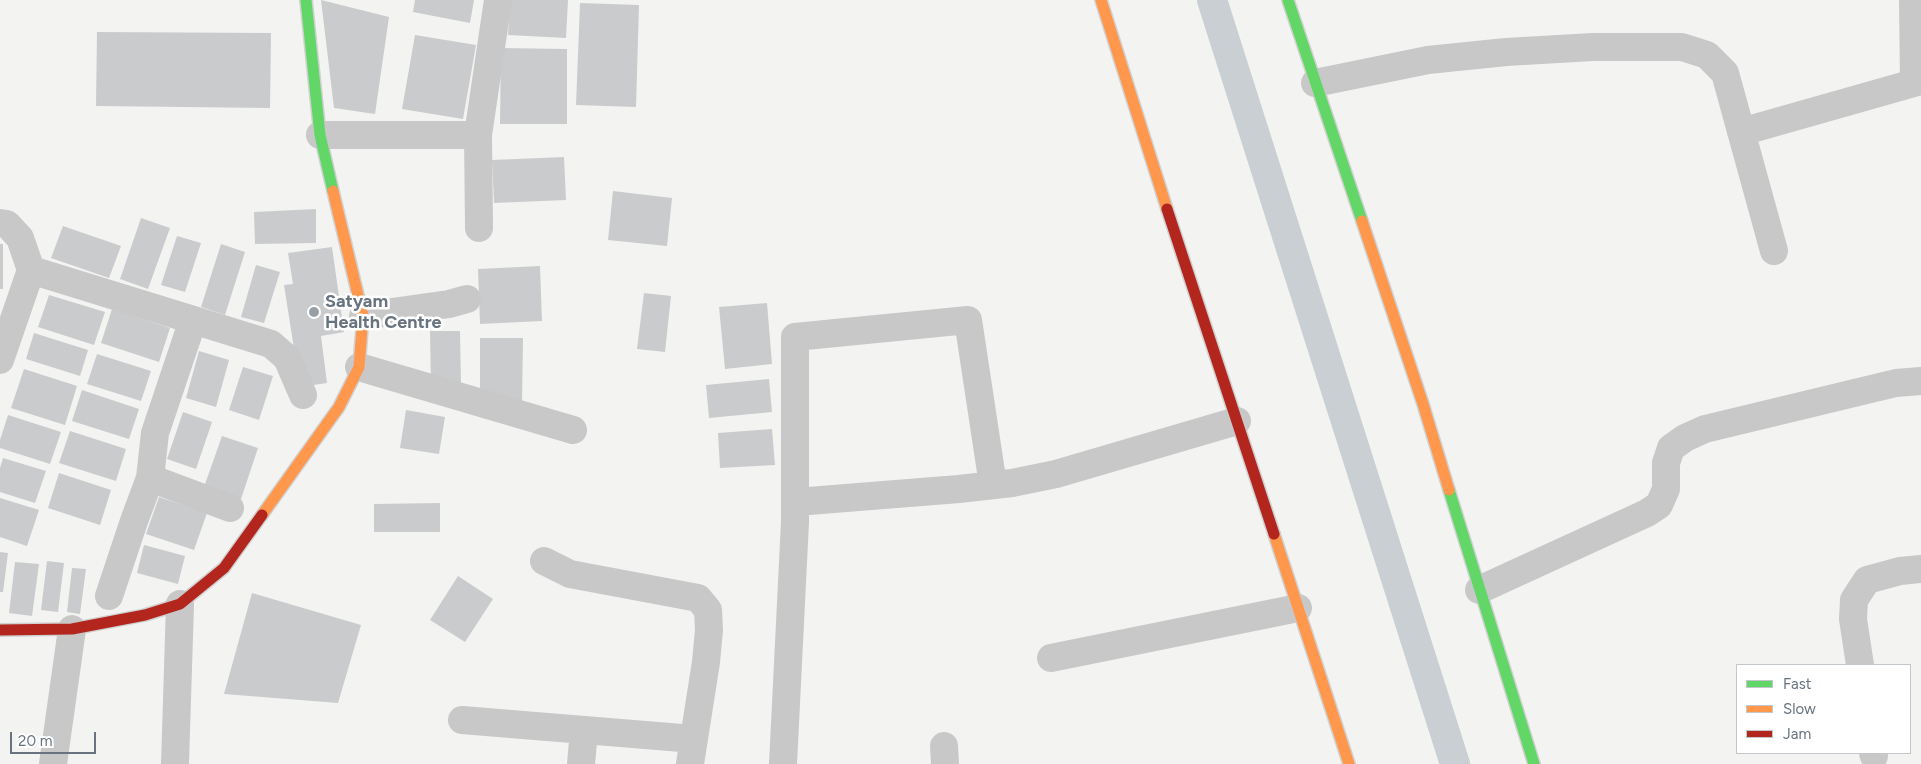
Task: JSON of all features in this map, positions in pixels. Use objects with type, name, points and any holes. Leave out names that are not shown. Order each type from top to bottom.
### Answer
[{"type":"street","points":[[0,630],[72,629],[145,615],[180,604],[224,568],[339,407],[359,367],[363,316],[320,135],[306,0]]},
{"type":"street","points":[[478,228],[478,135],[498,0]]},
{"type":"street","points":[[1101,0],[1143,135],[1349,764]]},
{"type":"street","points":[[1288,0],[1423,404],[1534,764]]},
{"type":"street","points":[[1741,132],[1918,82],[1913,0]]},
{"type":"street","points":[[1315,83],[1428,60],[1506,52],[1593,48],[1682,47],[1707,55],[1724,73],[1774,251]]},
{"type":"street","points":[[320,135],[478,135]]},
{"type":"street","points":[[0,223],[7,224],[20,238],[32,270],[0,360]]},
{"type":"street","points":[[32,270],[271,344],[287,358],[303,395]]},
{"type":"street","points":[[363,316],[448,304],[467,299]]},
{"type":"street","points":[[109,596],[150,478],[156,433],[193,320]]},
{"type":"street","points":[[783,764],[796,502],[795,337],[968,320],[993,485]]},
{"type":"street","points":[[359,367],[573,430]]},
{"type":"street","points":[[1479,590],[1647,513],[1659,505],[1666,489],[1666,463],[1671,448],[1685,438],[1705,429],[1896,383],[1921,381]]},
{"type":"street","points":[[796,502],[993,485],[1056,474],[1237,421]]},
{"type":"street","points":[[150,478],[230,508]]},
{"type":"street","points":[[462,720],[584,730],[692,752],[706,662],[709,630],[708,610],[698,598],[570,574],[544,561]]},
{"type":"street","points":[[1860,664],[1853,618],[1854,600],[1867,580],[1900,571],[1921,569]]},
{"type":"street","points":[[175,764],[180,604]]},
{"type":"street","points":[[1052,658],[1298,608]]},
{"type":"street","points":[[53,764],[72,629]]},
{"type":"street","points":[[581,764],[584,730]]},
{"type":"building","points":[[321,0],[389,17],[375,114],[334,108]]},
{"type":"building","points":[[415,0],[474,0],[470,23],[413,12]]},
{"type":"building","points":[[510,0],[568,0],[566,38],[508,35]]},
{"type":"building","points":[[580,3],[639,5],[636,107],[576,105]]},
{"type":"building","points":[[97,32],[271,33],[270,108],[96,106]]},
{"type":"building","points":[[415,35],[476,45],[463,119],[402,109]]},
{"type":"building","points":[[501,48],[567,49],[567,124],[500,124]]},
{"type":"building","points":[[564,157],[566,200],[494,203],[492,160]]},
{"type":"building","points":[[613,191],[672,198],[667,246],[608,240]]},
{"type":"building","points":[[316,209],[316,243],[255,244],[254,212]]},
{"type":"building","points":[[141,218],[170,228],[148,289],[120,279]]},
{"type":"building","points":[[63,226],[121,246],[109,278],[51,258]]},
{"type":"building","points":[[177,236],[201,243],[185,292],[161,285]]},
{"type":"building","points":[[0,244],[3,244],[3,289],[0,289]]},
{"type":"building","points":[[221,244],[245,252],[225,315],[201,307]]},
{"type":"building","points":[[332,247],[344,332],[321,336],[327,383],[300,387],[284,285],[293,284],[288,253]]},
{"type":"building","points":[[256,265],[280,272],[264,323],[241,317]]},
{"type":"building","points":[[540,266],[542,321],[480,324],[478,269]]},
{"type":"building","points":[[644,293],[671,296],[665,352],[637,349]]},
{"type":"building","points":[[49,295],[105,312],[94,345],[38,327]]},
{"type":"building","points":[[767,303],[772,364],[725,369],[719,307]]},
{"type":"building","points":[[112,309],[170,328],[159,362],[101,343]]},
{"type":"building","points":[[430,331],[460,331],[461,386],[431,387]]},
{"type":"building","points":[[34,333],[88,350],[80,376],[26,359]]},
{"type":"building","points":[[480,338],[523,338],[522,401],[480,401]]},
{"type":"building","points":[[199,351],[229,360],[216,407],[186,398]]},
{"type":"building","points":[[97,354],[151,371],[141,401],[87,384]]},
{"type":"building","points":[[243,367],[273,376],[259,420],[229,410]]},
{"type":"building","points":[[24,369],[77,386],[65,425],[11,408]]},
{"type":"building","points":[[769,379],[772,412],[709,418],[706,385]]},
{"type":"building","points":[[82,390],[139,409],[129,439],[72,421]]},
{"type":"building","points":[[406,410],[445,417],[439,454],[400,448]]},
{"type":"building","points":[[183,412],[212,422],[196,469],[167,459]]},
{"type":"building","points":[[8,415],[61,432],[50,464],[0,448],[0,440]]},
{"type":"building","points":[[772,429],[775,465],[720,468],[718,433]]},
{"type":"building","points":[[70,431],[126,449],[116,481],[59,463]]},
{"type":"building","points":[[222,436],[258,448],[241,499],[204,487]]},
{"type":"building","points":[[3,458],[46,471],[35,503],[0,492],[0,468]]},
{"type":"building","points":[[59,473],[111,490],[100,525],[48,508]]},
{"type":"building","points":[[159,497],[207,513],[194,550],[146,534]]},
{"type":"building","points":[[0,498],[39,510],[27,546],[0,537]]},
{"type":"building","points":[[440,503],[440,532],[374,532],[374,504]]},
{"type":"building","points":[[144,545],[185,556],[178,584],[137,573]]},
{"type":"building","points":[[0,552],[8,553],[3,592],[0,592]]},
{"type":"building","points":[[47,561],[64,563],[58,612],[41,610]]},
{"type":"building","points":[[15,562],[39,564],[32,616],[9,613]]},
{"type":"building","points":[[72,568],[86,569],[80,614],[67,612]]},
{"type":"building","points":[[458,576],[493,599],[465,642],[430,620]]},
{"type":"building","points":[[252,593],[361,625],[338,703],[224,694]]},
{"type":"waterway","points":[[1212,0],[1455,764]]},
{"type":"traffic: fast","points":[[306,0],[320,135],[333,191]]},
{"type":"traffic: fast","points":[[1288,0],[1362,221]]},
{"type":"traffic: fast","points":[[1449,490],[1534,764]]},
{"type":"traffic: slow","points":[[1101,0],[1167,209]]},
{"type":"traffic: slow","points":[[262,515],[339,407],[359,367],[363,316],[333,191]]},
{"type":"traffic: slow","points":[[1362,221],[1423,404],[1449,490]]},
{"type":"traffic: slow","points":[[1274,534],[1349,764]]},
{"type":"traffic: jam","points":[[1167,209],[1274,534]]},
{"type":"traffic: jam","points":[[0,630],[72,629],[145,615],[180,604],[224,568],[262,515]]},
{"type":"place","name":"Satyam Health Centre","points":[[314,312]]}]
